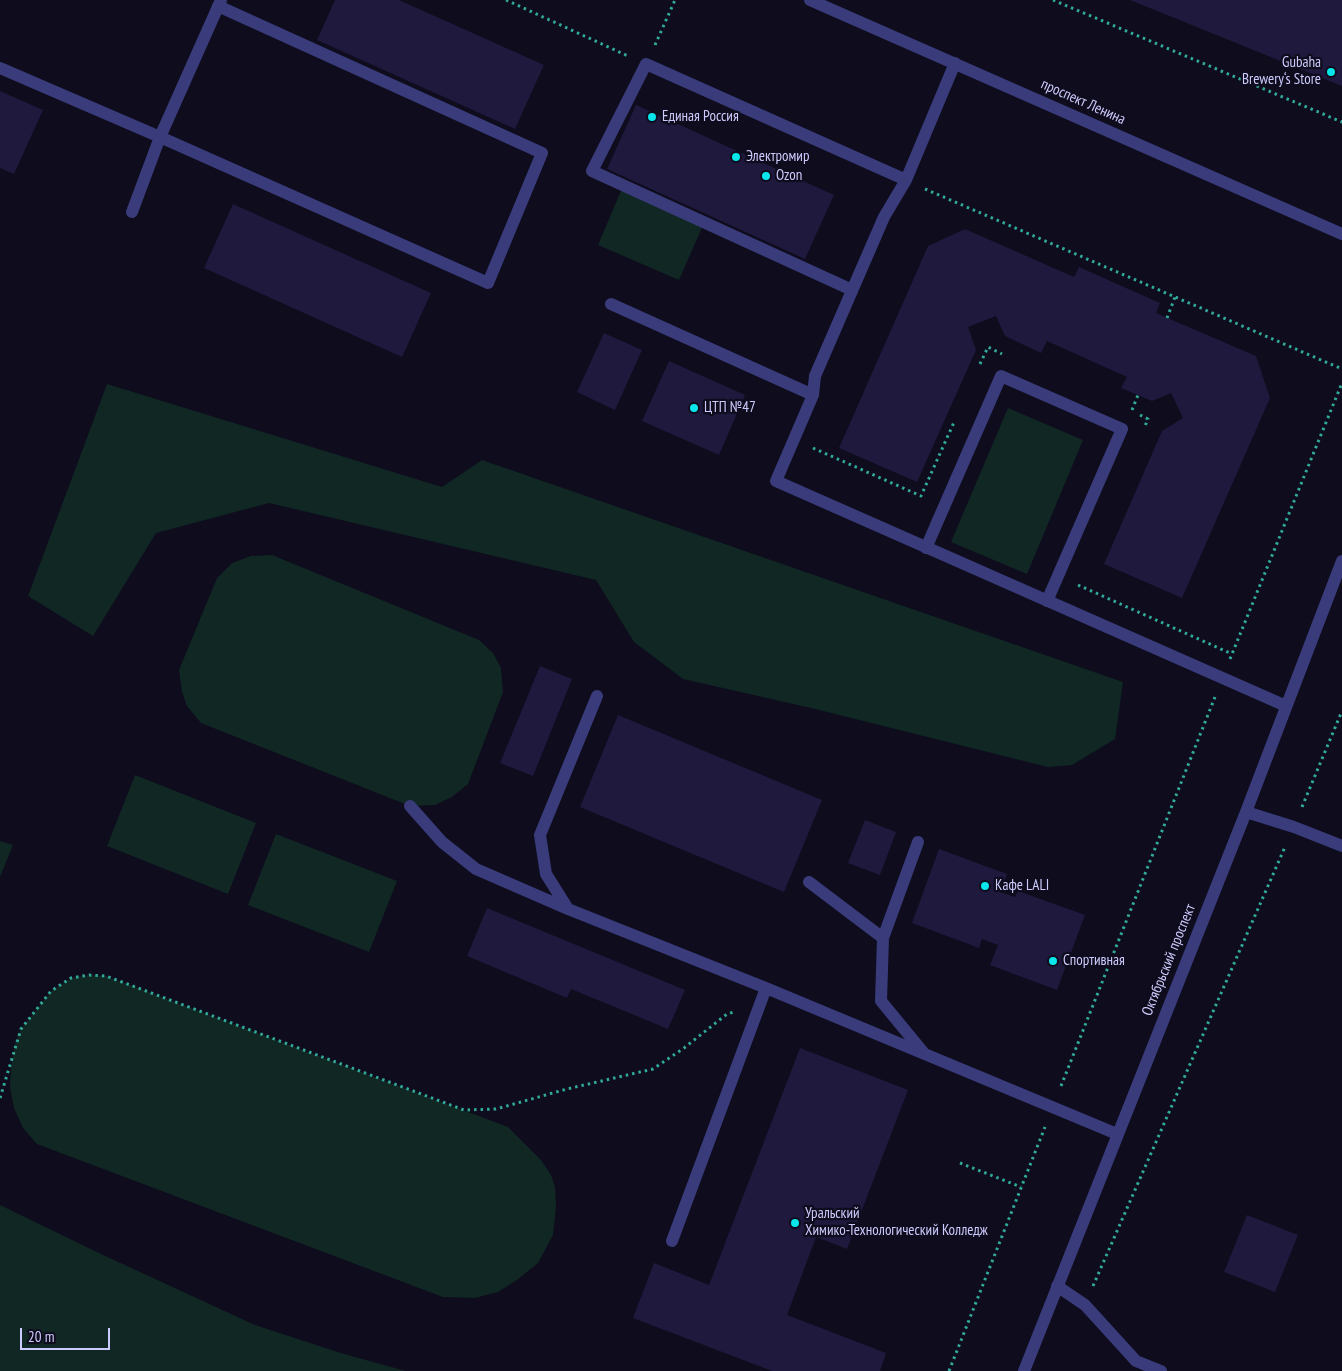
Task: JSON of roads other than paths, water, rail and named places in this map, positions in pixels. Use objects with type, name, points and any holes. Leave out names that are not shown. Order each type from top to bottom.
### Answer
[{"type":"street","name":"проспект Ленина","points":[[810,0],[1342,234]]},
{"type":"street","points":[[0,68],[160,137],[488,284],[542,153],[220,3],[160,137],[132,212]]},
{"type":"street","points":[[955,63],[906,180],[884,217],[815,376],[813,395],[776,481],[1286,706]]},
{"type":"street","points":[[852,290],[592,172],[646,64],[906,180]]},
{"type":"street","points":[[611,304],[813,395]]},
{"type":"street","points":[[926,548],[1001,376],[1122,429],[1047,601]]},
{"type":"street","name":"Октябрьский проспект","points":[[1024,1371],[1246,812],[1342,561]]},
{"type":"street","points":[[568,909],[546,874],[540,835],[597,696]]},
{"type":"street","points":[[410,806],[442,842],[476,870],[1117,1134]]},
{"type":"street","points":[[1246,812],[1294,827],[1342,846]]},
{"type":"street","points":[[918,842],[883,938],[881,1001],[924,1054]]},
{"type":"street","points":[[809,882],[883,938]]},
{"type":"street","points":[[672,1241],[766,988]]},
{"type":"street","points":[[1057,1286],[1085,1305],[1136,1361],[1162,1371]]},
{"type":"place","name":"Gubaha Brewery‘s Store","points":[[1331,72]]},
{"type":"place","name":"Единая Россия","points":[[652,117]]},
{"type":"place","name":"Электромир","points":[[736,157]]},
{"type":"place","name":"Ozon","points":[[766,176]]},
{"type":"place","name":"ЦТП №47","points":[[694,408]]},
{"type":"place","name":"Кафе LALI","points":[[985,886]]},
{"type":"place","name":"Спортивная","points":[[1053,961]]},
{"type":"place","name":"Уральский Химико-Технологический Колледж","points":[[795,1223]]}]
